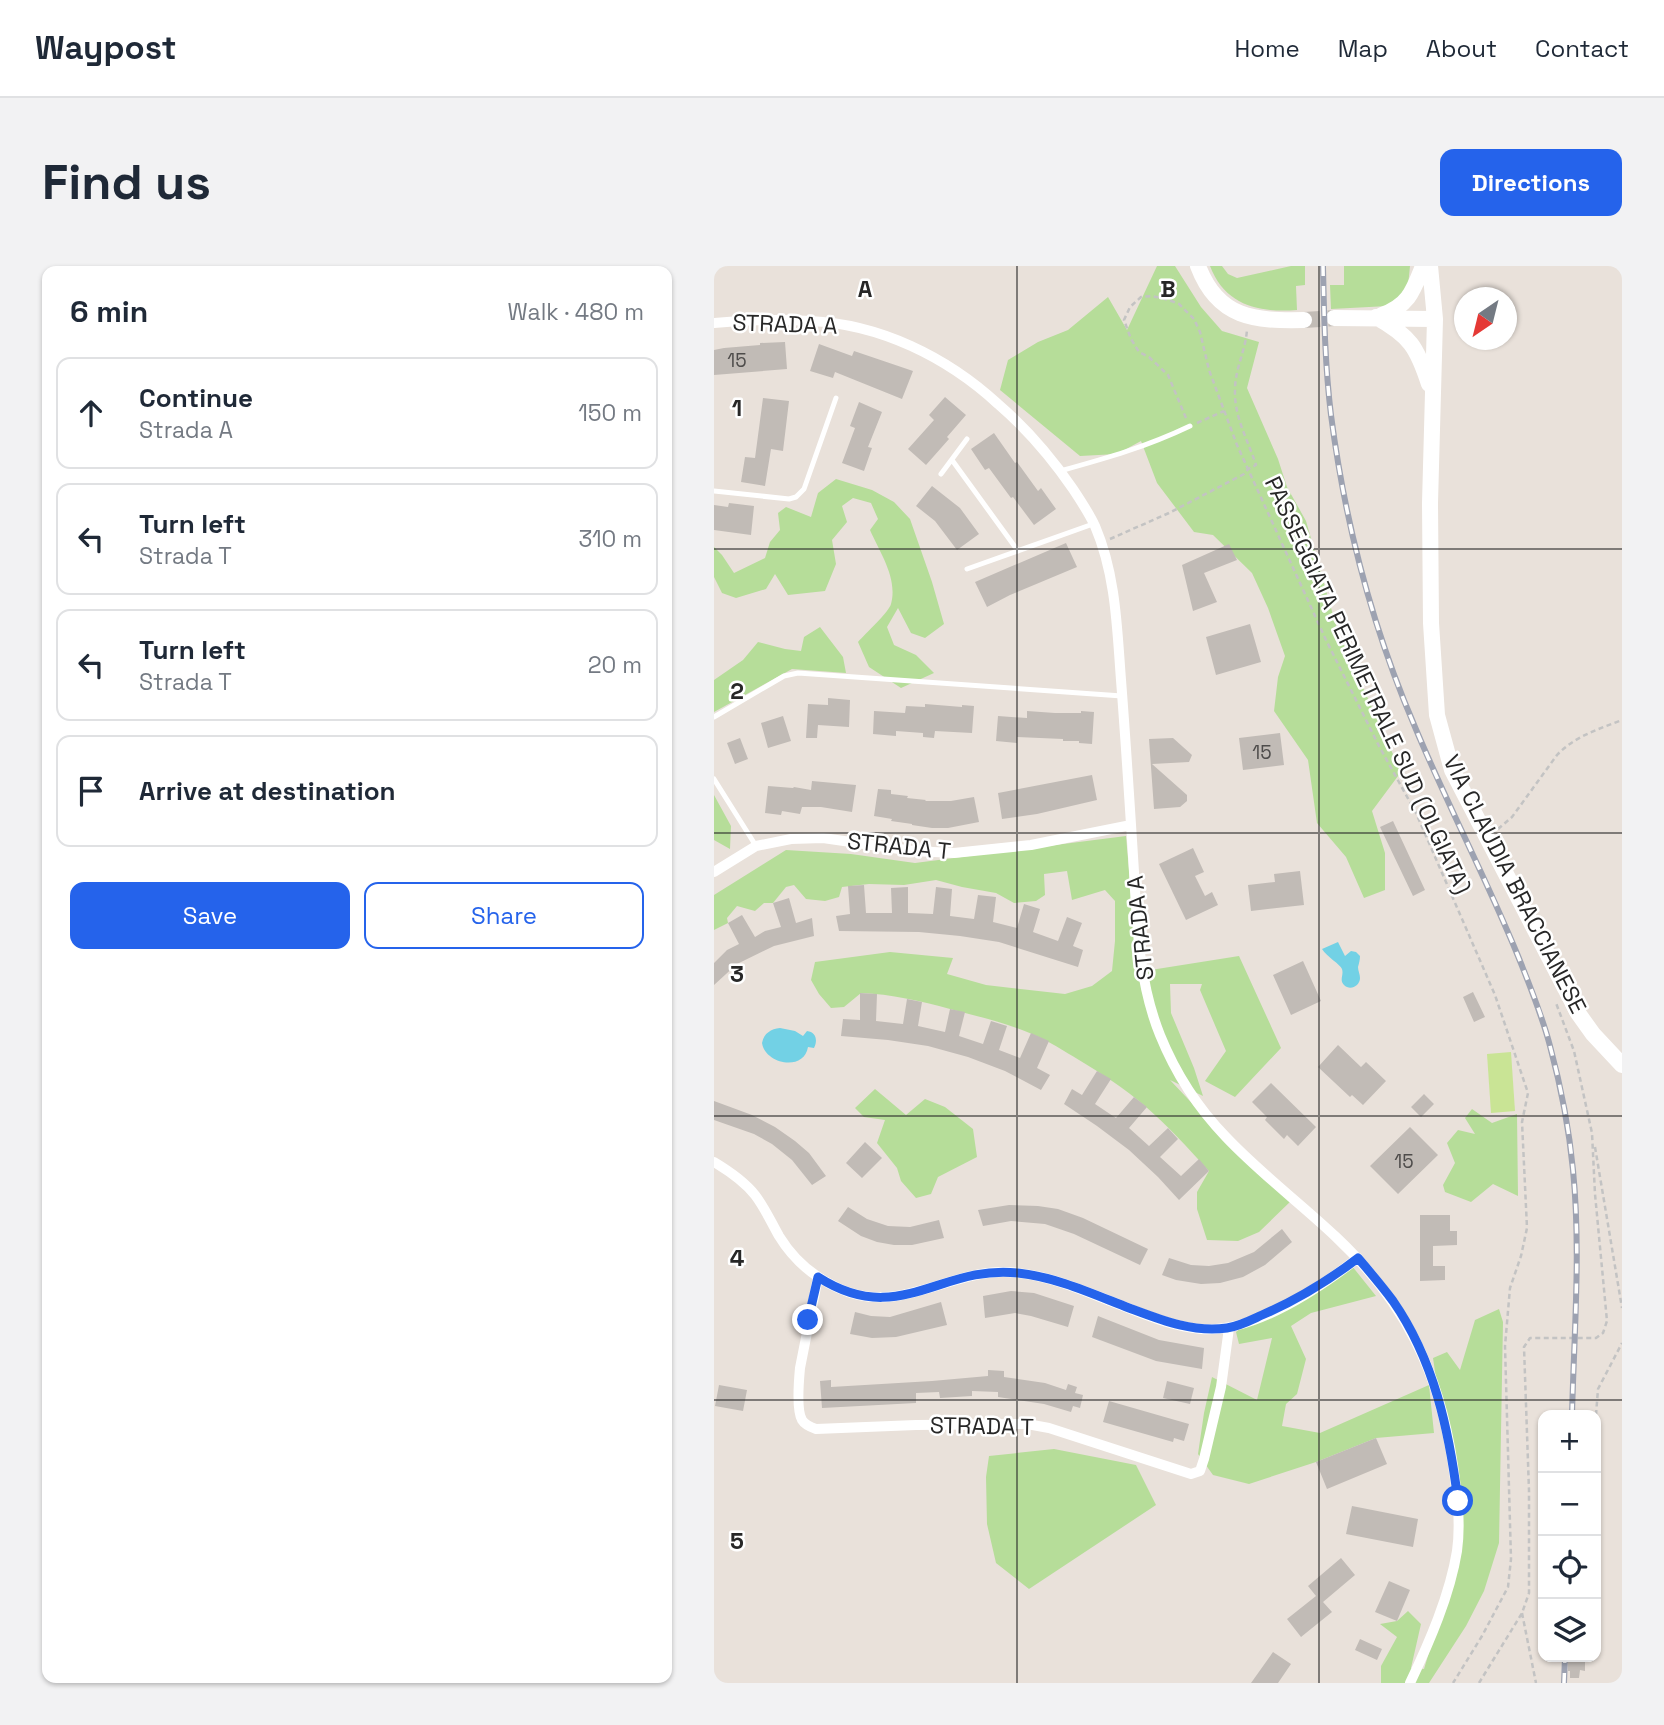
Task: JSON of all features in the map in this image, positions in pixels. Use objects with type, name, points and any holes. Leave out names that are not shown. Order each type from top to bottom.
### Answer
[{"type":"main road","points":[[1198,266],[1213,294],[1229,307],[1269,320],[1304,320]]},
{"type":"main road","points":[[1376,317],[1395,310],[1406,301],[1413,292],[1423,266]]},
{"type":"main road","name":"VIA CLAUDIA BRACCIANESE","points":[[1430,266],[1435,319],[1430,503],[1431,610],[1433,676],[1443,741],[1452,770],[1577,1013],[1622,1065]]},
{"type":"main road","points":[[1376,317],[1409,340],[1420,357],[1433,396]]},
{"type":"main road","points":[[1334,318],[1435,319]]},
{"type":"street","name":"STRADA A","points":[[714,323],[811,321],[849,326],[899,341],[946,364],[988,394],[1023,427],[1060,471],[1094,523],[1107,560],[1112,586],[1137,929],[1143,975],[1154,1018],[1172,1061],[1193,1095],[1225,1136],[1358,1258],[1393,1301],[1424,1356],[1436,1390],[1451,1451],[1458,1527],[1450,1579],[1426,1648],[1410,1683]]},
{"type":"street","name":"STRADA T","points":[[714,872],[756,846],[791,839],[823,838],[932,853],[974,852],[1031,845],[1131,825]]},
{"type":"street","points":[[714,1162],[750,1189],[762,1204],[788,1249],[818,1277],[860,1296],[887,1298],[914,1294],[975,1275],[1018,1273],[1063,1283],[1182,1326],[1200,1329],[1229,1328],[1289,1303],[1330,1279],[1358,1258]]},
{"type":"street","name":"STRADA T","points":[[818,1277],[799,1382],[801,1418],[816,1429],[1027,1424],[1196,1473],[1202,1466],[1221,1387],[1229,1328]]},
{"type":"lane","points":[[714,491],[789,499],[799,495],[804,489],[836,398]]},
{"type":"lane","points":[[1060,471],[1129,452],[1190,426]]},
{"type":"lane","points":[[942,474],[967,439]]},
{"type":"lane","points":[[952,460],[1018,551]]},
{"type":"lane","points":[[967,569],[1094,523]]},
{"type":"lane","points":[[714,717],[784,676],[798,673],[1122,696]]},
{"type":"lane","points":[[714,779],[756,846]]},
{"type":"path","name":"PASSEGGIATA PERIMETRALE SUD (OLGIATA)","points":[[1190,426],[1168,375],[1149,357],[1139,352],[1131,339],[1124,320],[1130,307],[1140,297],[1152,296],[1169,300],[1179,304],[1194,318],[1209,370],[1248,469],[1326,640],[1416,813],[1495,995],[1528,1093],[1522,1122],[1527,1228],[1510,1288],[1505,1346],[1511,1559],[1508,1587],[1453,1683]]},
{"type":"path","points":[[1101,543],[1169,513],[1256,465],[1236,410],[1235,391],[1240,360],[1245,349],[1247,315]]},
{"type":"path","points":[[1190,426],[1224,411]]},
{"type":"path","points":[[1488,839],[1512,817],[1566,746],[1582,736],[1622,720]]},
{"type":"path","points":[[1556,1002],[1574,1051],[1592,1133],[1622,1308]]},
{"type":"path","points":[[1479,1683],[1522,1612],[1529,1593],[1529,1491],[1523,1350],[1530,1338],[1596,1338],[1603,1333],[1607,1314],[1592,1133]]},
{"type":"path","points":[[1596,1410],[1598,1389],[1622,1343]]},
{"type":"path","points":[[1522,1612],[1536,1683]]},
{"type":"green space","points":[[1157,266],[1175,266],[1201,307],[1222,331],[1259,342],[1247,388],[1278,459],[1287,487],[1306,521],[1338,632],[1401,772],[1372,811],[1385,853],[1385,890],[1364,898],[1346,857],[1317,823],[1308,760],[1274,711],[1278,677],[1285,656],[1252,573],[1213,535],[1194,532],[1157,483],[1141,441],[1117,454],[1080,456],[1000,390],[1008,360],[1038,342],[1068,330],[1108,297],[1127,330]]},
{"type":"green space","points":[[1210,266],[1222,266],[1228,274],[1237,278],[1291,266],[1305,266],[1305,285],[1296,286],[1297,310],[1269,310],[1244,304],[1224,290]]},
{"type":"green space","points":[[1344,266],[1410,266],[1408,286],[1403,294],[1388,306],[1331,309],[1330,285],[1344,285]]},
{"type":"green space","points":[[836,479],[872,490],[894,502],[910,519],[932,582],[944,624],[925,638],[911,633],[898,608],[887,627],[894,645],[916,655],[934,673],[901,688],[869,667],[858,642],[886,612],[893,594],[887,566],[870,530],[878,519],[871,503],[853,498],[842,506],[847,522],[832,540],[836,564],[825,591],[788,595],[775,574],[766,589],[736,598],[722,593],[714,577],[714,547],[734,573],[765,558],[770,542],[780,530],[778,513],[786,507],[811,517],[818,493]]},
{"type":"green space","points":[[820,627],[843,657],[846,673],[792,669],[714,712],[714,680],[743,660],[758,642],[801,651],[804,637]]},
{"type":"green space","points":[[714,795],[731,826],[730,849],[714,840]]},
{"type":"green space","points":[[1126,836],[1138,972],[1239,956],[1281,1048],[1235,1097],[1205,1081],[1226,1051],[1200,990],[1202,984],[1170,984],[1171,1013],[1203,1096],[1170,1080],[1258,1173],[1292,1200],[1259,1232],[1238,1241],[1207,1240],[1197,1209],[1197,1192],[1209,1171],[1145,1106],[1079,1060],[1022,1030],[917,1001],[861,993],[844,1007],[831,1008],[811,980],[815,962],[890,952],[953,958],[947,974],[986,985],[1065,994],[1092,986],[1112,971],[1115,901],[1105,890],[1072,900],[1067,871],[1044,874],[1045,895],[1036,901],[1014,903],[996,893],[936,880],[904,885],[869,884],[842,887],[839,897],[825,901],[806,899],[794,885],[786,887],[773,903],[764,903],[755,911],[737,906],[727,918],[728,923],[714,930],[714,895],[786,850],[851,854],[915,863]]},
{"type":"green space","points":[[1511,1052],[1515,1111],[1491,1113],[1487,1054]]},
{"type":"green space","points":[[875,1089],[906,1115],[925,1099],[945,1107],[973,1129],[977,1157],[938,1177],[931,1194],[916,1198],[901,1181],[897,1168],[877,1143],[885,1120],[864,1117],[855,1108]]},
{"type":"green space","points":[[1472,1109],[1492,1123],[1517,1114],[1518,1196],[1493,1184],[1471,1202],[1445,1192],[1443,1185],[1455,1163],[1447,1143],[1458,1130],[1475,1134],[1465,1118]]},
{"type":"green space","points":[[1352,1266],[1376,1296],[1311,1313],[1291,1326],[1306,1359],[1297,1394],[1286,1404],[1282,1426],[1320,1433],[1429,1385],[1434,1433],[1376,1438],[1316,1462],[1249,1484],[1213,1475],[1198,1454],[1212,1377],[1257,1400],[1272,1338],[1239,1344],[1236,1332],[1251,1320]]},
{"type":"green space","points":[[1499,1309],[1503,1322],[1499,1543],[1484,1591],[1466,1626],[1429,1683],[1381,1683],[1381,1666],[1397,1637],[1380,1624],[1397,1621],[1408,1611],[1421,1624],[1411,1668],[1424,1669],[1461,1547],[1433,1358],[1447,1352],[1460,1370],[1475,1320]]},
{"type":"green space","points":[[1054,1449],[1136,1465],[1156,1505],[1029,1589],[996,1563],[987,1524],[986,1477],[989,1456]]},
{"type":"water","points":[[1338,942],[1345,956],[1351,951],[1360,956],[1360,981],[1354,987],[1344,985],[1342,969],[1322,949]]},
{"type":"water","points":[[780,1028],[803,1036],[807,1031],[812,1033],[816,1039],[814,1048],[808,1047],[800,1060],[792,1062],[770,1056],[762,1043],[764,1037],[768,1032]]},
{"type":"building","points":[[785,342],[787,369],[714,375],[714,350]]},
{"type":"building","points":[[819,344],[852,356],[854,351],[913,371],[902,399],[835,372],[833,378],[810,371]]},
{"type":"building","points":[[945,397],[966,415],[926,465],[908,449],[934,420],[929,415]]},
{"type":"building","points":[[763,398],[789,401],[783,451],[771,449],[765,486],[741,482],[745,457],[755,458]]},
{"type":"building","points":[[859,402],[882,412],[868,447],[872,448],[864,471],[842,463],[855,428],[850,426]]},
{"type":"building","points":[[994,433],[1015,463],[1017,462],[1038,491],[1041,488],[1056,509],[1034,525],[989,468],[985,470],[971,449]]},
{"type":"building","points":[[932,486],[960,508],[979,534],[957,550],[935,521],[916,506]]},
{"type":"building","points":[[729,503],[754,506],[751,535],[714,530],[714,505],[728,507]]},
{"type":"building","points":[[1066,543],[1077,567],[987,607],[975,582]]},
{"type":"building","points":[[1229,544],[1237,560],[1204,573],[1217,602],[1193,611],[1182,565]]},
{"type":"building","points":[[1250,624],[1261,662],[1216,675],[1206,637]]},
{"type":"building","points":[[828,698],[850,700],[849,727],[818,725],[817,738],[806,738],[808,704],[828,705]]},
{"type":"building","points":[[925,704],[974,706],[972,733],[935,731],[934,738],[923,737],[923,733],[896,731],[896,736],[873,734],[874,711],[905,713],[906,706],[925,707]]},
{"type":"building","points":[[1027,711],[1094,712],[1092,744],[1063,739],[1017,737],[1017,743],[996,741],[998,716],[1027,718]]},
{"type":"building","points":[[783,716],[791,741],[768,748],[761,723]]},
{"type":"building","points":[[1280,733],[1284,765],[1243,770],[1239,738]]},
{"type":"building","points":[[740,738],[748,759],[735,764],[727,743]]},
{"type":"building","points":[[1173,738],[1192,755],[1189,762],[1152,764],[1187,795],[1187,801],[1180,807],[1154,809],[1149,739]]},
{"type":"building","points":[[1092,775],[1097,800],[1002,819],[998,793]]},
{"type":"building","points":[[812,781],[856,785],[852,812],[802,807],[800,814],[782,811],[781,815],[765,813],[768,786],[811,790]]},
{"type":"building","points":[[878,789],[891,790],[891,794],[925,801],[951,801],[974,797],[979,822],[932,828],[874,816]]},
{"type":"building","points":[[1393,821],[1425,890],[1413,896],[1380,827]]},
{"type":"building","points":[[1193,848],[1204,872],[1195,876],[1205,896],[1212,892],[1218,905],[1186,920],[1159,864]]},
{"type":"building","points":[[1300,871],[1304,905],[1251,911],[1248,885],[1275,882],[1274,874]]},
{"type":"building","points":[[864,885],[866,913],[892,913],[891,888],[908,887],[908,913],[933,914],[936,887],[952,889],[950,916],[974,919],[978,895],[996,897],[993,922],[1017,928],[1024,904],[1040,909],[1033,932],[1058,941],[1067,917],[1082,923],[1073,946],[1083,950],[1078,967],[999,942],[960,936],[919,932],[839,931],[836,916],[850,914],[848,886]]},
{"type":"building","points":[[789,898],[796,923],[812,918],[814,936],[774,946],[737,964],[714,985],[714,963],[727,950],[739,944],[728,923],[742,915],[755,937],[781,927],[773,903]]},
{"type":"building","points":[[1303,961],[1321,1001],[1291,1015],[1273,975]]},
{"type":"building","points":[[1473,992],[1485,1017],[1474,1022],[1463,997]]},
{"type":"building","points":[[860,993],[877,994],[876,1021],[903,1024],[907,999],[922,1002],[918,1026],[945,1032],[950,1009],[965,1012],[959,1036],[983,1044],[991,1021],[1007,1026],[999,1050],[1020,1058],[1031,1033],[1049,1041],[1037,1068],[1050,1075],[1041,1090],[1005,1071],[928,1046],[841,1036],[843,1019],[860,1020]]},
{"type":"building","points":[[1338,1045],[1361,1067],[1366,1062],[1386,1081],[1363,1105],[1352,1095],[1350,1097],[1318,1067]]},
{"type":"building","points":[[1097,1071],[1111,1079],[1095,1104],[1116,1118],[1134,1097],[1147,1107],[1129,1128],[1149,1146],[1168,1128],[1178,1139],[1160,1157],[1181,1176],[1199,1159],[1209,1171],[1179,1200],[1129,1150],[1064,1104],[1072,1089],[1082,1095]]},
{"type":"building","points":[[1271,1083],[1316,1127],[1298,1146],[1287,1135],[1284,1139],[1252,1102]]},
{"type":"building","points":[[1424,1094],[1434,1104],[1421,1117],[1411,1107]]},
{"type":"building","points":[[714,1101],[775,1127],[809,1153],[826,1176],[812,1185],[792,1160],[772,1144],[754,1134],[714,1120]]},
{"type":"building","points":[[1410,1127],[1438,1155],[1398,1194],[1370,1166]]},
{"type":"building","points":[[865,1142],[882,1158],[862,1178],[846,1163]]},
{"type":"building","points":[[1009,1205],[1058,1209],[1148,1249],[1140,1265],[1074,1234],[1045,1224],[1011,1221],[983,1226],[978,1210]]},
{"type":"building","points":[[848,1207],[867,1219],[888,1226],[910,1227],[939,1220],[944,1238],[912,1245],[877,1242],[861,1236],[838,1221]]},
{"type":"building","points":[[1420,1215],[1450,1215],[1450,1231],[1457,1231],[1457,1245],[1433,1246],[1433,1266],[1445,1266],[1445,1280],[1420,1281]]},
{"type":"building","points":[[1282,1229],[1292,1242],[1265,1265],[1243,1277],[1220,1283],[1201,1284],[1162,1275],[1169,1258],[1191,1265],[1228,1263],[1254,1252]]},
{"type":"building","points":[[1011,1291],[1034,1293],[1074,1306],[1068,1327],[1015,1313],[985,1318],[983,1296]]},
{"type":"building","points":[[941,1302],[947,1325],[896,1337],[872,1338],[850,1334],[855,1312],[890,1317]]},
{"type":"building","points":[[1098,1316],[1159,1340],[1204,1348],[1202,1369],[1156,1361],[1092,1337]]},
{"type":"building","points":[[988,1370],[1004,1371],[1004,1377],[1045,1383],[1066,1390],[1068,1384],[1077,1387],[1075,1393],[1083,1395],[1080,1408],[1073,1406],[1071,1412],[1044,1404],[998,1397],[998,1392],[972,1391],[972,1396],[940,1398],[939,1392],[916,1393],[916,1403],[822,1408],[820,1381],[831,1380],[831,1387],[932,1381],[988,1376]]},
{"type":"building","points":[[1167,1381],[1194,1388],[1190,1404],[1163,1398]]},
{"type":"building","points":[[719,1385],[747,1390],[743,1411],[715,1406]]},
{"type":"building","points":[[1109,1401],[1189,1424],[1184,1441],[1174,1438],[1173,1442],[1103,1422]]},
{"type":"building","points":[[1376,1438],[1387,1464],[1327,1489],[1316,1462]]},
{"type":"building","points":[[1352,1506],[1418,1519],[1413,1547],[1346,1534]]},
{"type":"building","points":[[1341,1558],[1355,1575],[1323,1602],[1332,1612],[1301,1637],[1287,1619],[1316,1596],[1308,1586]]},
{"type":"building","points":[[1389,1581],[1410,1590],[1397,1621],[1375,1612]]},
{"type":"building","points":[[1360,1639],[1382,1649],[1377,1660],[1355,1650]]},
{"type":"building","points":[[1273,1652],[1291,1664],[1278,1683],[1251,1683]]},
{"type":"building","points":[[1568,1662],[1585,1662],[1585,1671],[1580,1670],[1579,1678],[1570,1678]]},
{"type":"tunnel","points":[[1304,320],[1334,318]]},
{"type":"railway","points":[[1323,266],[1331,415],[1352,535],[1373,613],[1415,727],[1527,978],[1547,1034],[1561,1092],[1575,1200],[1576,1293],[1572,1410]]},
{"type":"railway","points":[[1564,1683],[1565,1662]]},
{"type":"route","points":[[808,1320],[818,1277],[849,1293],[887,1298],[914,1294],[975,1275],[1005,1272],[1063,1283],[1182,1326],[1200,1329],[1229,1328],[1280,1308],[1306,1294],[1358,1258],[1393,1301],[1424,1356],[1444,1419],[1458,1501]]}]
